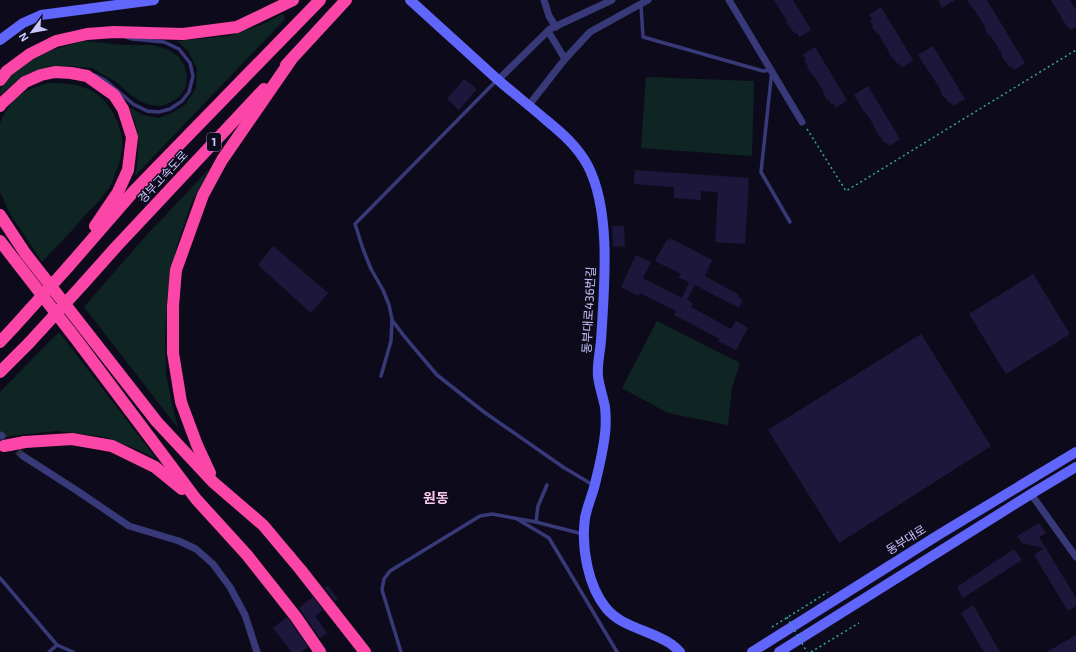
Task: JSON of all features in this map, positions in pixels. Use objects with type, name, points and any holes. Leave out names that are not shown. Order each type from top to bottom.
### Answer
[{"type":"highway","points":[[0,80],[6,71],[30,54],[56,40],[88,34],[114,32],[182,34],[238,27],[293,0]]},
{"type":"highway","name":"경부고속도로","points":[[0,342],[134,191],[320,0]]},
{"type":"highway","name":"경부고속도로","points":[[0,372],[29,343],[116,247],[346,0]]},
{"type":"highway","points":[[213,482],[181,402],[173,353],[173,306],[176,270],[203,195],[222,160],[291,60]]},
{"type":"highway","points":[[0,106],[25,82],[41,75],[55,72],[86,76],[114,95],[122,109],[132,137],[128,170],[118,192],[68,267]]},
{"type":"highway","points":[[0,215],[24,253],[158,422],[213,482],[263,525],[300,569],[365,652]]},
{"type":"highway","points":[[0,241],[76,339],[196,499],[247,555],[296,617],[320,652]]},
{"type":"highway","points":[[1,441],[25,442],[72,439],[112,446],[155,467],[196,499]]},
{"type":"street","points":[[0,40],[23,23],[41,15],[154,0]]},
{"type":"street","name":"동부대로436번길","points":[[410,0],[498,80],[565,136],[582,157],[594,181],[603,223],[604,291],[598,376],[605,407],[606,419],[604,447],[585,519],[585,549],[590,577],[594,588],[606,608],[614,616],[623,622],[671,644],[680,652]]},
{"type":"street","points":[[544,0],[549,16],[556,27]]},
{"type":"street","points":[[498,80],[548,32],[612,0]]},
{"type":"street","points":[[529,105],[565,59],[590,32],[639,2],[648,0]]},
{"type":"street","points":[[729,0],[802,122]]},
{"type":"street","points":[[548,32],[565,59]]},
{"type":"street","name":"동부대로","points":[[752,652],[940,534],[1076,452]]},
{"type":"street","points":[[23,456],[130,526],[179,541],[196,548],[213,564],[230,587],[245,615],[257,652]]},
{"type":"street","points":[[779,652],[1076,467]]},
{"type":"street","points":[[1031,494],[1076,557]]},
{"type":"lane","points":[[639,2],[643,37],[763,71],[772,70],[761,172],[790,222]]},
{"type":"lane","points":[[71,73],[87,71],[104,80],[133,104],[147,111],[159,112],[170,109],[182,101],[189,92],[194,76],[190,63],[178,49],[164,42],[132,39],[114,32]]},
{"type":"lane","points":[[381,376],[391,341],[392,319],[389,305],[383,290],[371,269],[355,224],[498,80]]},
{"type":"lane","points":[[392,319],[404,336],[437,375],[484,412],[563,467],[594,485]]},
{"type":"lane","points":[[536,522],[538,506],[547,485]]},
{"type":"lane","points":[[401,652],[382,590],[384,579],[390,571],[480,516],[492,514],[536,522],[584,534]]},
{"type":"lane","points":[[514,518],[549,538],[618,652]]},
{"type":"lane","points":[[0,578],[58,645],[73,652]]},
{"type":"lane","points":[[49,652],[58,645]]},
{"type":"path","points":[[802,122],[846,191],[1076,50]]},
{"type":"path","points":[[772,627],[832,590]]},
{"type":"path","points":[[787,617],[807,652]]},
{"type":"path","points":[[811,652],[859,623]]},
{"type":"green space","points":[[284,15],[285,19],[135,176],[138,157],[138,138],[136,125],[129,107],[143,115],[158,118],[172,113],[185,105],[196,88],[197,69],[188,51],[177,41],[228,36],[261,25]]},
{"type":"green space","points":[[84,41],[122,45],[152,45],[167,49],[178,56],[184,65],[187,75],[186,87],[179,97],[171,102],[161,106],[150,105],[131,95],[116,82],[92,68],[69,66],[51,67],[26,74],[0,95],[0,90],[4,83],[16,69],[41,54]]},
{"type":"green space","points":[[646,77],[754,81],[752,156],[641,148]]},
{"type":"green space","points":[[48,83],[77,85],[100,97],[113,113],[120,128],[122,136],[122,150],[113,179],[104,195],[42,262],[9,212],[0,192],[0,123],[8,107],[17,97],[27,91]]},
{"type":"green space","points":[[211,167],[192,202],[177,245],[167,297],[165,338],[166,374],[178,428],[84,307],[144,238]]},
{"type":"green space","points":[[657,321],[740,363],[732,388],[728,425],[668,413],[622,388]]},
{"type":"green space","points":[[59,332],[155,458],[105,437],[57,431],[10,436],[0,440],[0,392]]},
{"type":"building","points":[[774,0],[793,0],[811,30],[799,37],[797,33],[795,34],[786,22],[787,21]]},
{"type":"building","points":[[938,0],[955,0],[942,8]]},
{"type":"building","points":[[967,0],[987,0],[1025,63],[1014,70],[1011,66],[1009,67],[990,35],[989,36],[985,29],[986,28]]},
{"type":"building","points":[[1051,0],[1070,0],[1076,10],[1076,27],[1070,30]]},
{"type":"building","points":[[881,7],[913,60],[902,68],[899,63],[897,64],[893,59],[878,33],[877,34],[872,27],[873,26],[870,20],[872,19],[869,15]]},
{"type":"building","points":[[933,46],[965,99],[953,106],[951,102],[949,103],[945,97],[944,98],[940,91],[941,90],[918,55]]},
{"type":"building","points":[[815,47],[847,100],[836,108],[833,103],[831,104],[828,99],[827,100],[824,92],[812,73],[811,74],[804,60],[806,59],[803,55]]},
{"type":"building","points":[[464,79],[477,89],[459,110],[447,99]]},
{"type":"building","points":[[868,86],[900,139],[889,146],[886,142],[884,143],[881,137],[880,138],[869,117],[864,112],[854,95]]},
{"type":"building","points":[[635,170],[749,178],[745,244],[715,242],[718,192],[701,191],[701,200],[674,198],[674,187],[634,184]]},
{"type":"building","points":[[612,226],[624,226],[625,246],[613,247]]},
{"type":"building","points":[[670,238],[712,260],[705,276],[739,295],[738,297],[743,300],[739,308],[695,285],[687,300],[693,303],[691,307],[731,329],[736,321],[748,328],[736,350],[718,341],[720,339],[674,315],[676,311],[640,293],[639,296],[621,287],[636,255],[651,262],[643,278],[682,298],[689,282],[679,278],[681,274],[655,261],[667,240],[669,241]]},
{"type":"building","points":[[273,246],[328,293],[311,313],[258,265]]},
{"type":"building","points":[[1033,274],[1070,334],[1006,374],[969,314]]},
{"type":"building","points":[[921,334],[991,446],[839,543],[768,430]]},
{"type":"building","points":[[1039,523],[1046,533],[1039,537],[1076,598],[1076,606],[1068,611],[1034,555],[1044,548],[1022,543],[1017,536]]},
{"type":"building","points":[[1014,549],[1022,560],[963,598],[957,587]]},
{"type":"building","points":[[328,586],[338,599],[335,601],[325,588]]},
{"type":"building","points":[[313,597],[323,610],[315,616],[327,633],[320,638],[299,608]]},
{"type":"building","points":[[973,605],[1000,652],[984,652],[961,613]]},
{"type":"building","points":[[287,617],[308,647],[301,652],[292,652],[273,628]]},
{"type":"building","points":[[1076,635],[1076,652],[1047,652]]},
{"type":"tunnel","points":[[10,444],[23,456]]},
{"type":"district","name":"원동","points":[[436,498]]}]
